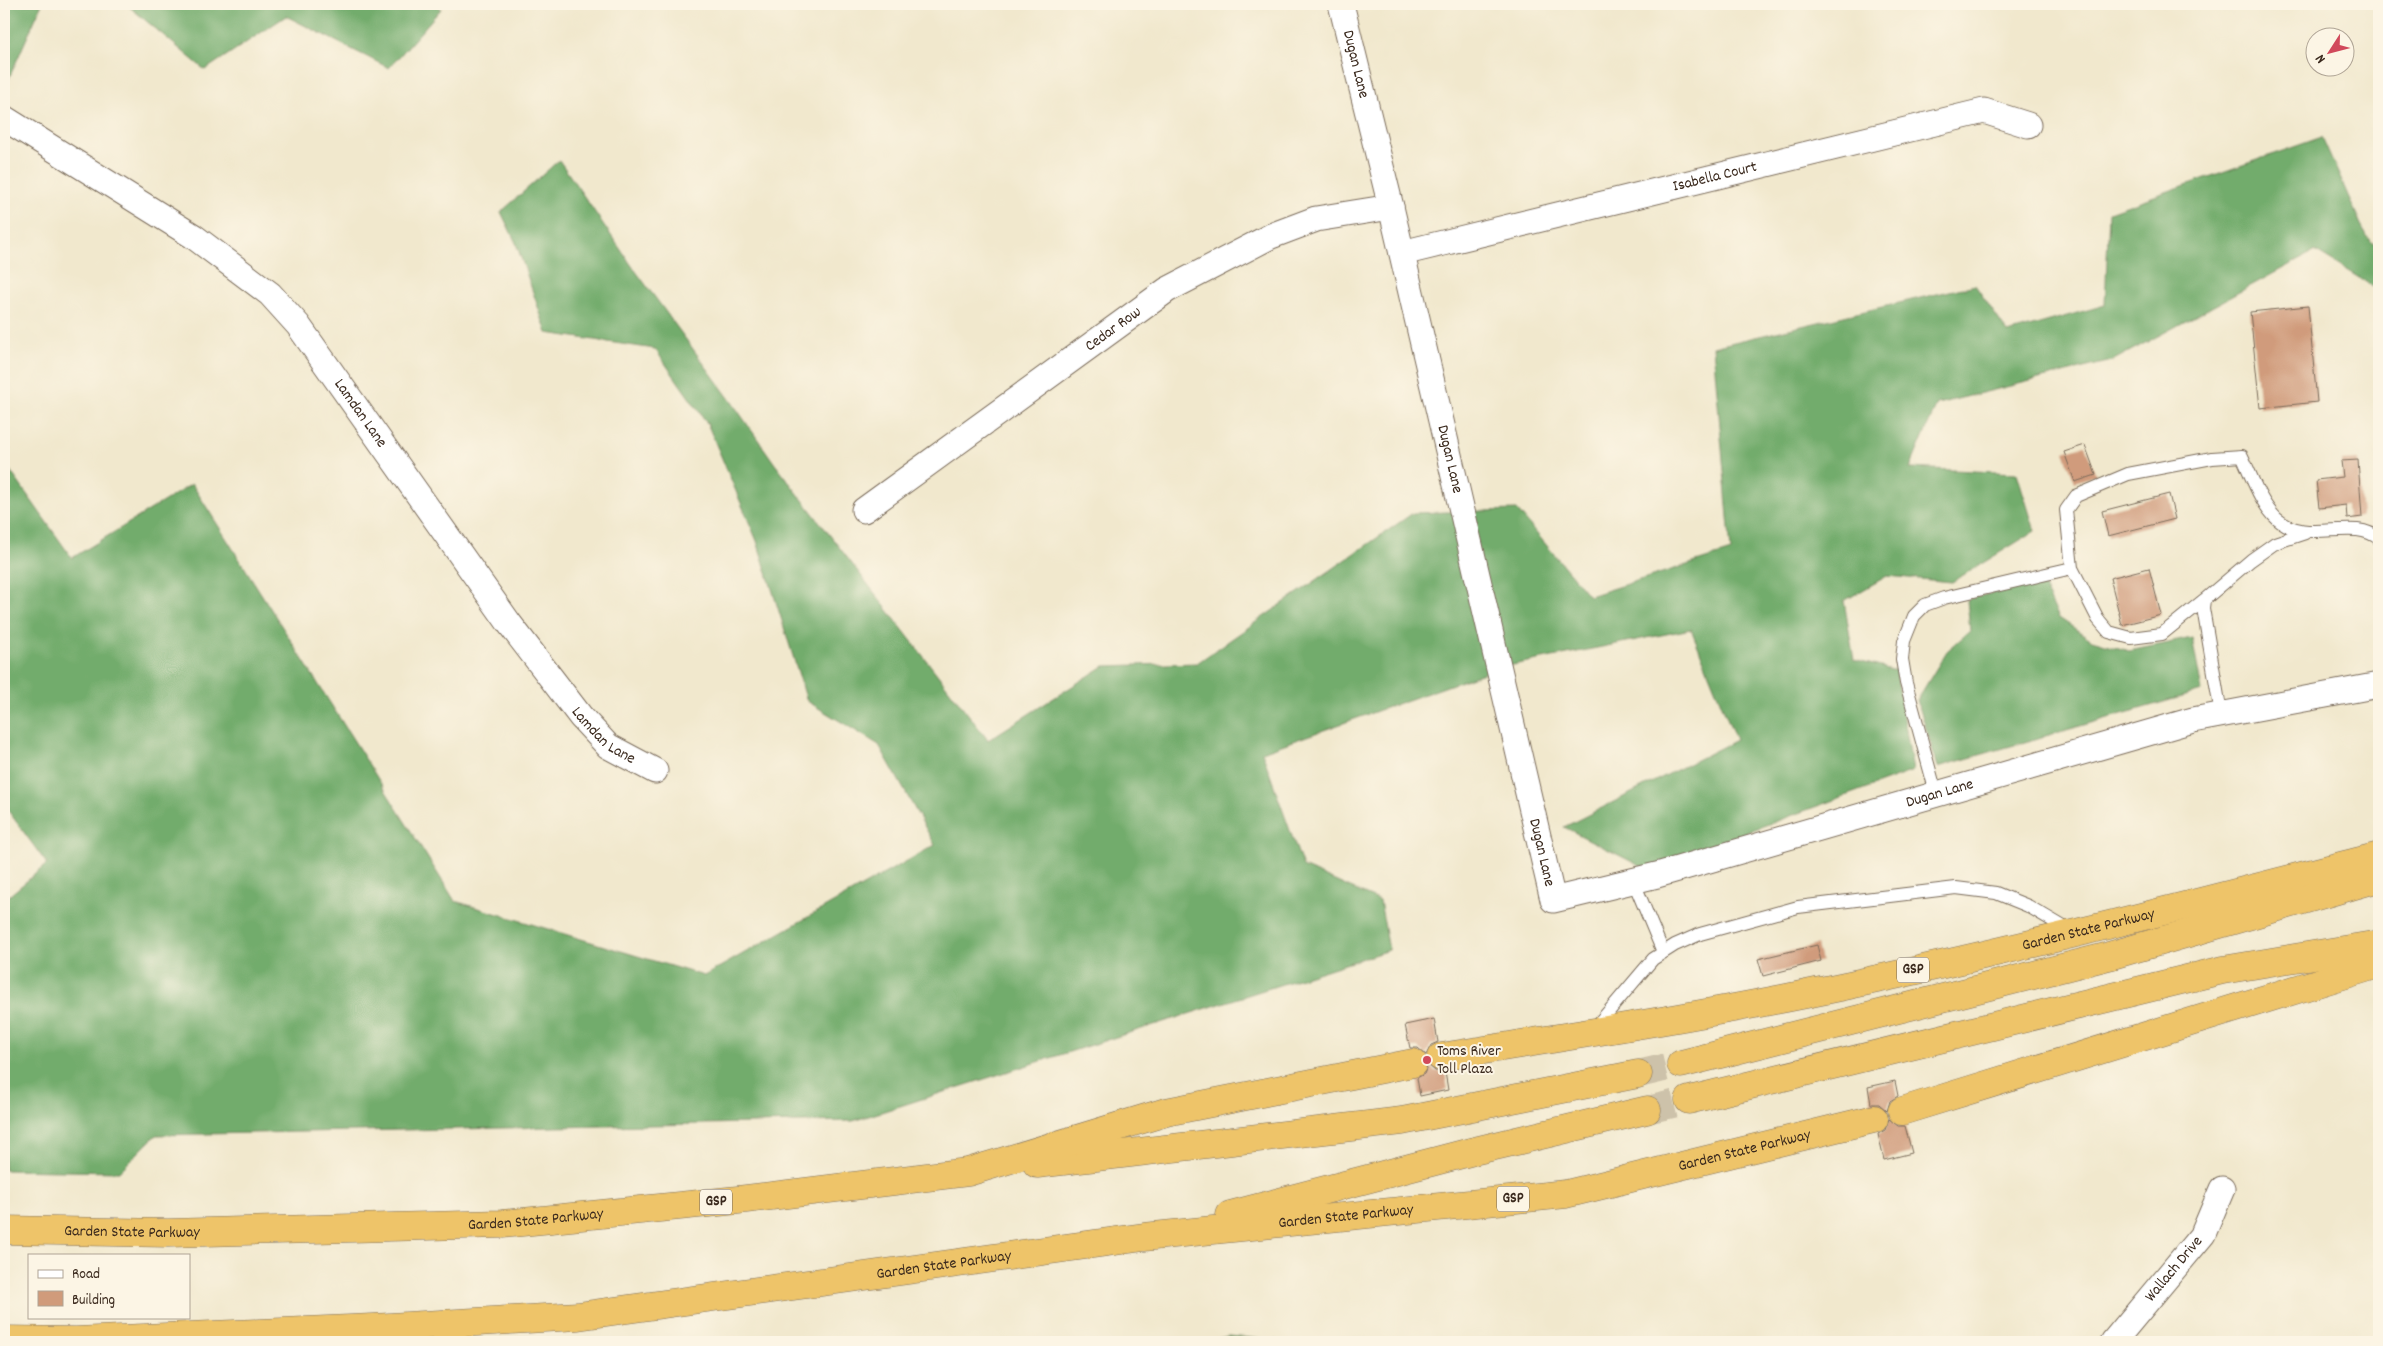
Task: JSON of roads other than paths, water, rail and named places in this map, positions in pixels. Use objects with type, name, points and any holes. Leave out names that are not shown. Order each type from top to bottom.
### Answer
[{"type":"highway","name":"Garden State Parkway","points":[[1441,1057],[1590,1033],[1841,987],[2074,933],[2379,856]]},
{"type":"highway","points":[[1681,1064],[2109,956],[2379,878]]},
{"type":"highway","points":[[1690,1100],[2223,970],[2379,944]]},
{"type":"highway","points":[[1902,1111],[2379,964]]},
{"type":"highway","name":"Garden State Parkway","points":[[4,1230],[168,1233],[502,1224],[738,1200],[968,1172],[1166,1112],[1413,1062]]},
{"type":"highway","points":[[968,1172],[1402,1121],[1638,1074]]},
{"type":"highway","points":[[1144,1237],[1465,1154],[1646,1110]]},
{"type":"highway","name":"Garden State Parkway","points":[[4,1340],[106,1340],[363,1329],[578,1316],[1144,1237],[1566,1194],[1874,1118]]},
{"type":"street","name":"Dugan Lane","points":[[1341,4],[1402,253],[1552,900],[1633,880],[2193,720],[2379,685]]},
{"type":"street","name":"Isabella Court","points":[[1402,253],[1984,111],[2028,125]]},
{"type":"street","name":"Lamdan Lane","points":[[4,118],[193,236],[270,294],[298,325],[509,623],[581,717],[608,746],[655,771]]},
{"type":"street","name":"Cedar Row","points":[[864,510],[1166,290],[1271,236],[1316,219],[1391,207]]},
{"type":"street","name":"Wallach Drive","points":[[2114,1342],[2202,1234],[2222,1189]]},
{"type":"lane","points":[[2305,533],[2278,520],[2265,503],[2242,456],[2212,458],[2128,474],[2076,496],[2066,510],[2072,568],[2098,619],[2109,632],[2130,638],[2162,634],[2251,560],[2275,543],[2305,533],[2354,530],[2379,539]]},
{"type":"lane","points":[[1936,793],[1906,683],[1902,659],[1904,641],[1914,616],[1925,605],[1944,598],[2072,568]]},
{"type":"lane","points":[[2204,600],[2203,608],[2221,714]]},
{"type":"lane","points":[[1633,880],[1663,952]]},
{"type":"lane","points":[[1590,1033],[1653,959],[1663,952],[1700,934],[1798,908],[1956,888],[1996,893],[2028,906],[2074,933]]},
{"type":"tunnel","points":[[1638,1074],[1681,1064]]},
{"type":"tunnel","points":[[1647,1110],[1689,1100]]},
{"type":"place","name":"Toms River Toll Plaza","points":[[1427,1060]]}]
